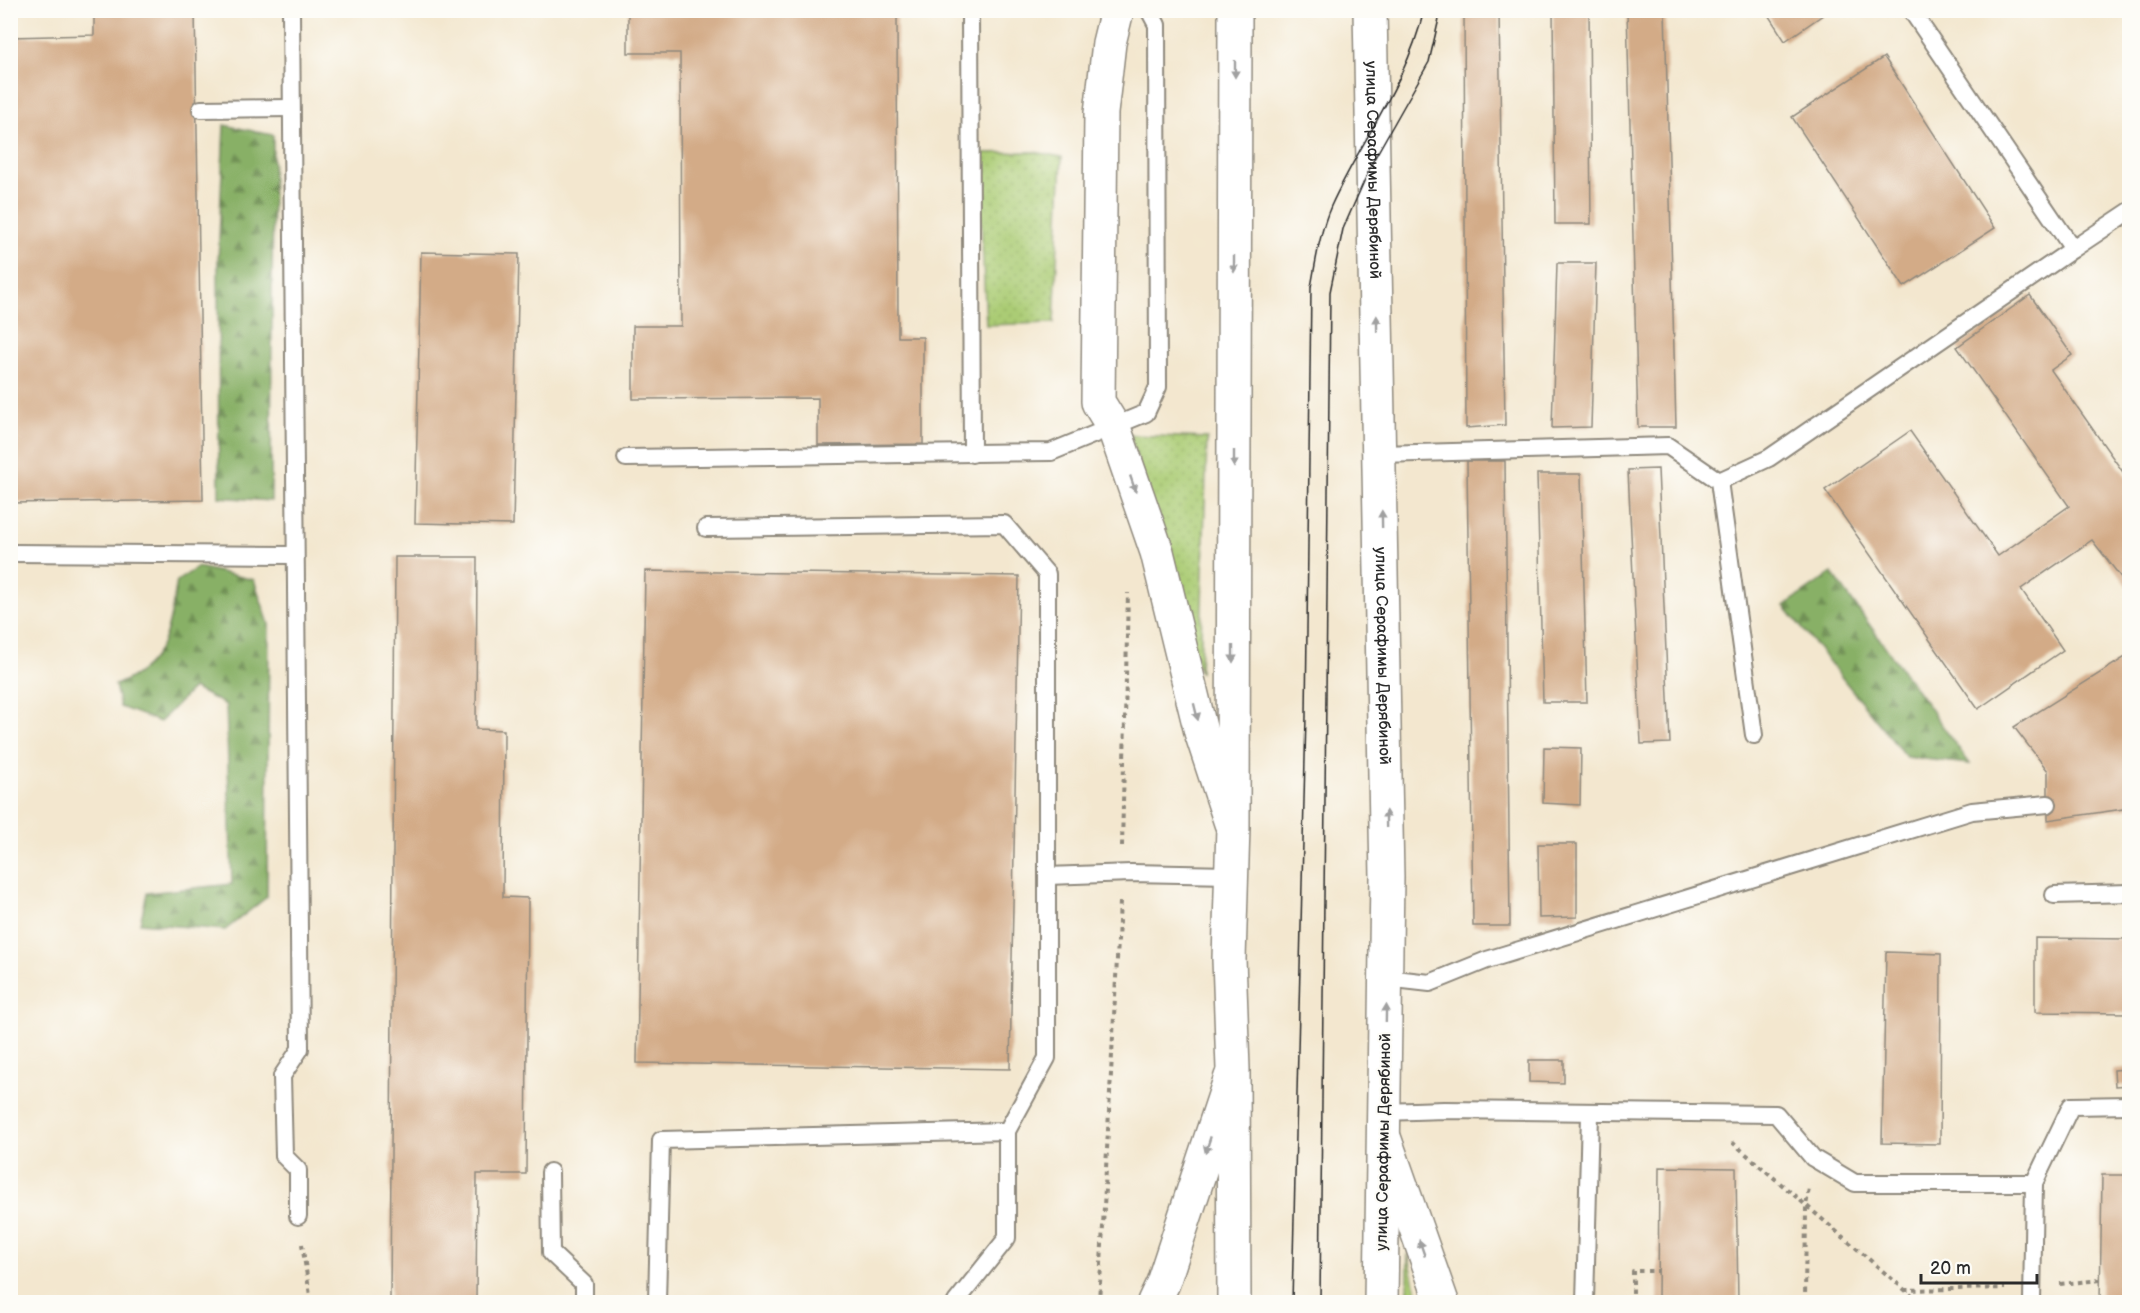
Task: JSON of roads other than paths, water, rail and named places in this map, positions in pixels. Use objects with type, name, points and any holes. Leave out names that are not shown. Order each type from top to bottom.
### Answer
[{"type":"main road","points":[[1117,10],[1109,43],[1101,113],[1098,402],[1114,428],[1157,552],[1201,732],[1233,827]]},
{"type":"main road","points":[[1234,1302],[1233,1069],[1229,958],[1233,827],[1235,10]]},
{"type":"main road","name":"улица Серафимы Дерябиной","points":[[1370,10],[1381,454],[1387,877],[1381,1302]]},
{"type":"main road","points":[[1154,1302],[1163,1283],[1233,1069]]},
{"type":"main road","points":[[1384,1124],[1442,1302]]},
{"type":"lane","points":[[291,10],[300,1049],[282,1076],[284,1156],[298,1170],[298,1216]]},
{"type":"lane","points":[[970,10],[972,454]]},
{"type":"lane","points":[[626,458],[1051,452],[1146,413],[1158,387],[1157,25],[1149,10]]},
{"type":"lane","points":[[1911,10],[2073,249]]},
{"type":"lane","points":[[201,109],[291,108]]},
{"type":"lane","points":[[1719,481],[1769,458],[2130,212]]},
{"type":"lane","points":[[1381,454],[1668,446],[1719,481],[1754,735]]},
{"type":"lane","points":[[706,528],[1004,524],[1047,574],[1047,1058],[1007,1131],[1007,1238],[956,1302]]},
{"type":"lane","points":[[10,553],[294,555]]},
{"type":"lane","points":[[1386,978],[1430,982],[1498,957],[1972,811],[2048,804]]},
{"type":"lane","points":[[1047,876],[1122,873],[1230,874]]},
{"type":"lane","points":[[2054,896],[2130,893]]},
{"type":"lane","points":[[2032,1295],[2034,1183],[2071,1106],[2130,1105]]},
{"type":"lane","points":[[1384,1124],[1444,1110],[1590,1114],[1776,1114],[1813,1158],[1855,1183],[2034,1183]]},
{"type":"lane","points":[[1585,1302],[1590,1114]]},
{"type":"lane","points":[[657,1302],[661,1140],[1007,1131]]},
{"type":"lane","points":[[550,1172],[551,1253],[585,1284],[584,1302]]},
{"type":"tram line","points":[[1292,1302],[1306,716],[1311,287],[1321,235],[1331,206],[1407,62],[1424,10]]},
{"type":"tram line","points":[[1320,1302],[1330,292],[1343,229],[1373,161],[1429,62],[1441,10]]}]
